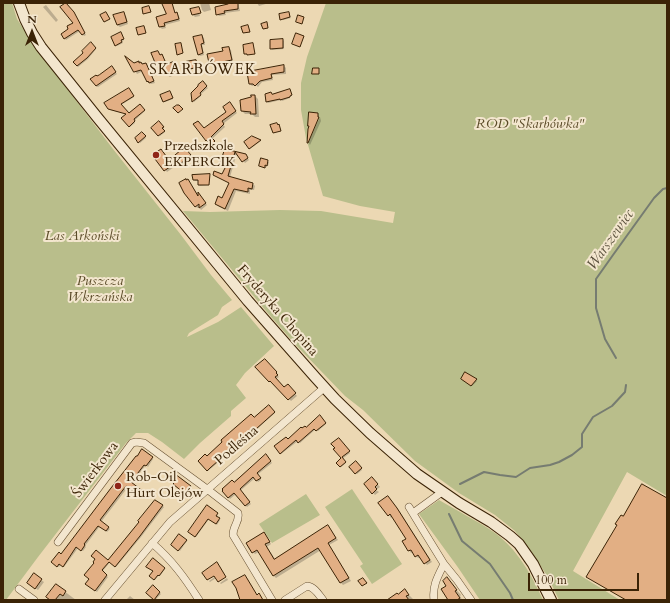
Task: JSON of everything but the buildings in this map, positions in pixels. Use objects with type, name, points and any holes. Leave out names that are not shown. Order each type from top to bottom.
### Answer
[{"type":"street","name":"Fryderyka Chopina","points":[[19,3],[25,19],[41,47],[96,117],[248,301],[325,388],[370,433],[417,474],[442,492],[491,522],[519,544],[533,564],[551,600]]},
{"type":"street","name":"Podleśna","points":[[105,600],[170,522],[207,488],[325,388]]},
{"type":"street","name":"Świerkowa","points":[[58,542],[132,443],[144,443],[207,488],[238,513],[239,518],[233,529],[233,535],[272,600]]},
{"type":"street","points":[[442,492],[411,510],[444,564],[471,600]]},
{"type":"street","points":[[152,543],[173,563],[199,600]]},
{"type":"street","points":[[434,600],[436,581],[444,564]]},
{"type":"street","points":[[284,600],[307,586],[314,588],[323,600]]},
{"type":"street","points":[[19,589],[34,600]]},
{"type":"green space","name":"Puszcza Wkrzańska","points":[[3,3],[12,3],[17,19],[37,49],[113,149],[232,300],[222,307],[218,315],[189,333],[187,337],[218,322],[241,307],[274,346],[245,373],[236,385],[246,398],[231,411],[231,416],[184,459],[148,433],[136,433],[126,443],[6,600],[3,600]]},
{"type":"green space","name":"ROD \"Skarbówka\"","points":[[326,3],[667,3],[667,496],[627,472],[573,571],[620,600],[559,600],[549,579],[531,551],[515,531],[495,515],[459,493],[415,461],[363,410],[345,396],[294,343],[183,211],[321,211],[393,223],[395,212],[360,206],[323,196],[306,138],[301,110],[301,83],[307,57]]},
{"type":"green space","points":[[352,489],[402,564],[372,584],[360,566],[363,564],[325,507]]},
{"type":"green space","points":[[306,494],[320,515],[272,543],[259,524]]},
{"type":"green space","points":[[439,500],[482,524],[503,539],[523,563],[543,600],[480,600],[419,514]]},
{"type":"waterway","name":"Warszewiec","points":[[616,358],[605,339],[596,308],[596,279],[654,198],[663,189],[667,188]]},
{"type":"waterway","name":"Warszewiec","points":[[460,484],[484,472],[516,477],[530,468],[550,465],[572,455],[582,447],[582,434],[593,417],[612,406],[625,392],[626,385]]},
{"type":"waterway","name":"Warszewiec","points":[[449,514],[462,541],[490,564],[510,593],[513,600]]},
{"type":"place","name":"Przedszkole EKPERCIK","points":[[156,155]]},
{"type":"place","name":"Rob-Oil Hurt Olejów","points":[[118,486]]},
{"type":"district","name":"SKARBÓWEK","points":[[203,71]]},
{"type":"park label","name":"Las Arkoński","points":[[82,237]]}]
